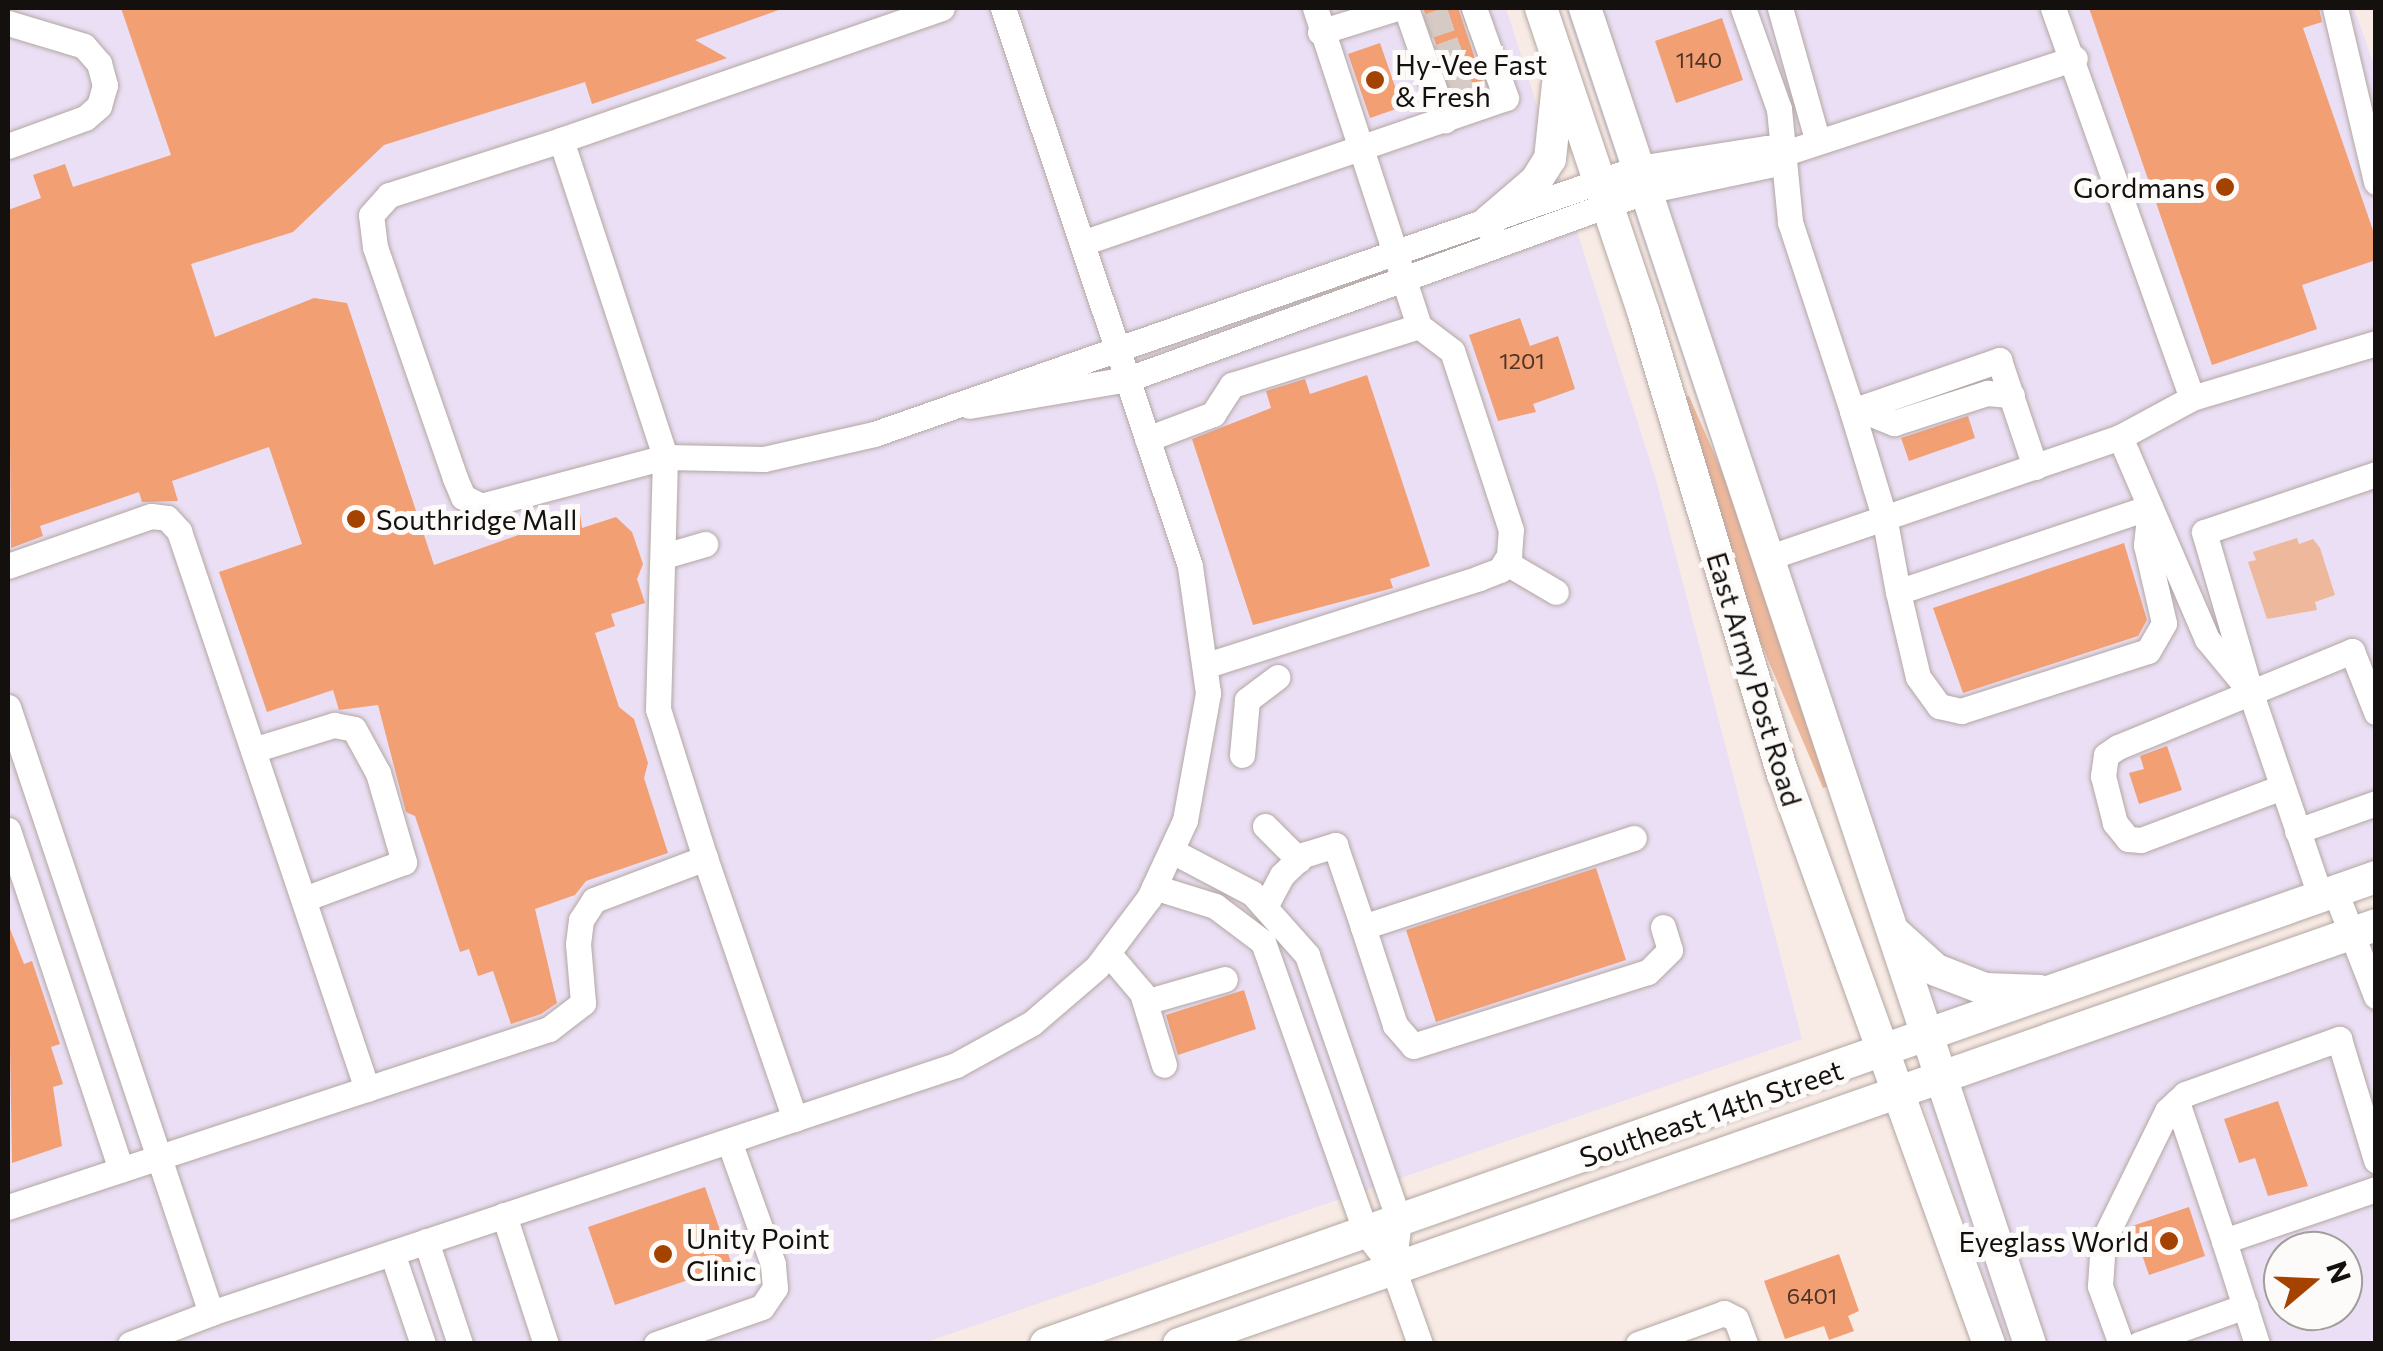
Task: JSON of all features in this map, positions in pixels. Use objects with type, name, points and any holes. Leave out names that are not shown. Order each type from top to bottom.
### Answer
[{"type":"main road","name":"East Army Post Road","points":[[1541,8],[1605,194],[1783,774],[1894,1094],[1989,1344]]},
{"type":"main road","name":"East Army Post Road","points":[[1585,8],[2030,1344]]},
{"type":"main road","points":[[1488,223],[1536,182],[1550,159],[1558,60]]},
{"type":"main road","name":"Southeast 14th Street","points":[[1046,1344],[1927,1038],[2376,877]]},
{"type":"main road","points":[[1890,927],[1936,970],[1969,983],[2057,991]]},
{"type":"main road","name":"Southeast 14th Street","points":[[1179,1344],[2364,929]]},
{"type":"street","points":[[942,8],[389,195],[371,215],[374,247],[464,497],[481,506],[509,503],[665,457],[764,459],[970,406],[1128,380],[1404,284],[1642,180],[1769,165],[1782,154],[2075,58]]},
{"type":"street","points":[[130,1344],[211,1313],[795,1119],[995,1046],[1066,997],[1108,953],[1154,887],[1172,851],[1197,779],[1207,665],[1190,566],[1003,8]]},
{"type":"street","points":[[1207,665],[1500,570],[1506,562],[1511,530],[1452,352],[1419,326],[1318,20],[1397,8]]},
{"type":"street","points":[[1744,8],[1779,108],[1790,222],[1856,410],[1884,516],[1918,677],[1938,706],[1961,711],[2148,651],[2164,623],[2146,546],[2150,507]]},
{"type":"street","points":[[1780,8],[1818,142]]},
{"type":"street","points":[[2053,8],[2075,58],[2192,398]]},
{"type":"street","points":[[2334,8],[2376,182]]},
{"type":"street","points":[[1082,243],[1359,150],[1444,103],[1506,98],[1494,76],[1473,10]]},
{"type":"street","points":[[1416,21],[1444,103]]},
{"type":"street","points":[[8,23],[84,46],[99,63],[105,85],[99,106],[85,118],[8,146]]},
{"type":"street","points":[[561,140],[665,457],[658,709],[795,1119]]},
{"type":"street","points":[[970,406],[1024,378],[1488,223],[1605,194]]},
{"type":"street","points":[[1148,439],[1213,414],[1232,385],[1419,326]]},
{"type":"street","points":[[1770,557],[2120,437],[2192,398],[2376,343]]},
{"type":"street","points":[[1856,410],[1999,360],[2035,467]]},
{"type":"street","points":[[2120,437],[2206,639],[2250,690]]},
{"type":"street","points":[[2376,474],[2204,532],[2250,690],[2298,831],[2327,893],[2364,929],[2376,996]]},
{"type":"street","points":[[1898,592],[2150,507]]},
{"type":"street","points":[[8,566],[152,516],[168,518],[179,531],[368,1089]]},
{"type":"street","points":[[664,556],[705,544]]},
{"type":"street","points":[[1506,562],[1556,592]]},
{"type":"street","points":[[2282,786],[2141,840],[2128,840],[2115,824],[2104,776],[2106,756],[2250,690],[2352,651],[2375,708]]},
{"type":"street","points":[[1242,754],[1247,700],[1276,677]]},
{"type":"street","points":[[8,707],[211,1313]]},
{"type":"street","points":[[253,750],[334,725],[354,729],[378,772],[404,862],[304,900]]},
{"type":"street","points":[[2298,831],[2376,804]]},
{"type":"street","points":[[8,819],[41,808]]},
{"type":"street","points":[[1264,826],[1299,860]]},
{"type":"street","points":[[8,830],[121,1170]]},
{"type":"street","points":[[1363,927],[1634,838]]},
{"type":"street","points":[[1266,906],[1299,860],[1335,845],[1396,1025],[1413,1046],[1648,972],[1670,950],[1663,927]]},
{"type":"street","points":[[1172,851],[1266,906],[1307,955],[1399,1220],[1393,1268]]},
{"type":"street","points":[[8,1208],[570,1018],[583,1003],[578,944],[594,900],[706,858]]},
{"type":"street","points":[[1154,887],[1215,906],[1263,942],[1366,1233],[1393,1268],[1420,1344]]},
{"type":"street","points":[[1108,953],[1145,1002],[1164,1066]]},
{"type":"street","points":[[1145,1002],[1225,979]]},
{"type":"street","points":[[2121,1344],[2100,1286],[2103,1241],[2177,1102],[2339,1039],[2376,1160]]},
{"type":"street","points":[[2177,1102],[2257,1344]]},
{"type":"street","points":[[656,1344],[762,1307],[775,1288],[729,1140]]},
{"type":"street","points":[[2224,1240],[2376,1189]]},
{"type":"street","points":[[504,1215],[546,1344]]},
{"type":"street","points":[[426,1242],[451,1341]]},
{"type":"street","points":[[392,1253],[423,1344]]},
{"type":"street","points":[[2139,1344],[2246,1306]]},
{"type":"street","points":[[1638,1344],[1724,1312],[1736,1320],[1745,1344]]},
{"type":"shaded area","name":"Southridge Mall","points":[[8,8],[1506,8],[1656,480],[1802,1039],[924,1343],[8,1344]]},
{"type":"shaded area","points":[[1565,8],[2354,8],[2376,71],[2375,877],[1908,1029]]},
{"type":"shaded area","points":[[1689,396],[1735,501],[1831,786],[1823,788],[1739,592],[1683,398]]},
{"type":"shaded area","points":[[2297,538],[2299,544],[2313,539],[2320,548],[2335,595],[2315,602],[2317,610],[2267,619],[2248,562],[2256,560],[2253,552]]},
{"type":"shaded area","points":[[2375,924],[2375,1343],[2006,1343],[1916,1084]]},
{"type":"building","name":"Southridge Mall","points":[[121,8],[784,8],[695,40],[727,58],[592,104],[585,82],[384,145],[293,232],[191,264],[215,337],[314,298],[347,303],[434,565],[580,513],[582,528],[616,517],[632,532],[643,564],[637,579],[645,603],[611,614],[615,626],[595,633],[619,707],[634,719],[648,763],[644,778],[668,853],[586,881],[575,895],[535,909],[557,1003],[541,1014],[511,1024],[493,971],[478,976],[469,949],[460,952],[415,816],[406,812],[378,705],[339,710],[333,690],[267,712],[219,572],[302,544],[269,447],[172,481],[178,501],[142,502],[139,492],[40,526],[43,536],[11,548],[8,210],[41,198],[33,175],[65,164],[73,187],[171,155]]},
{"type":"building","points":[[1423,8],[1458,8],[1485,88],[1455,98]]},
{"type":"building","points":[[2089,8],[2319,8],[2322,22],[2303,28],[2376,239],[2376,260],[2302,285],[2317,329],[2212,365]]},
{"type":"building","points":[[1722,18],[1743,80],[1676,103],[1655,41]]},
{"type":"building","name":"Hy-Vee Fast & Fresh","points":[[1380,43],[1402,107],[1370,118],[1348,54]]},
{"type":"building","points":[[1520,318],[1530,346],[1558,336],[1575,389],[1533,404],[1536,412],[1498,421],[1469,335]]},
{"type":"building","points":[[1367,375],[1430,566],[1390,579],[1393,588],[1253,625],[1192,439],[1271,408],[1266,391],[1305,379],[1310,394]]},
{"type":"building","points":[[1968,416],[1975,438],[1909,461],[1901,438]]},
{"type":"building","points":[[2124,543],[2147,620],[2138,636],[1963,693],[1933,608]]},
{"type":"building","points":[[2167,746],[2182,790],[2139,804],[2129,773],[2144,769],[2140,756]]},
{"type":"building","points":[[1596,868],[1626,960],[1436,1022],[1406,930]]},
{"type":"building","points":[[8,924],[24,964],[32,961],[60,1044],[51,1047],[63,1084],[53,1087],[62,1146],[12,1163]]},
{"type":"building","points":[[1244,990],[1256,1029],[1178,1055],[1166,1015]]},
{"type":"building","points":[[2278,1101],[2308,1186],[2268,1196],[2255,1158],[2239,1163],[2224,1119]]},
{"type":"building","name":"Unity Point Clinic","points":[[705,1187],[732,1265],[615,1305],[588,1227]]},
{"type":"building","name":"Eyeglass World","points":[[2189,1207],[2205,1256],[2149,1275],[2132,1226]]},
{"type":"building","points":[[1839,1254],[1859,1311],[1848,1316],[1854,1331],[1829,1340],[1824,1326],[1785,1339],[1764,1281]]},
{"type":"tunnel","points":[[1427,26],[1469,12]]},
{"type":"tunnel","points":[[1438,57],[1479,42]]},
{"type":"tunnel","points":[[1449,92],[1491,77]]},
{"type":"place","name":"Hy-Vee Fast & Fresh","points":[[1375,80]]},
{"type":"place","name":"Gordmans","points":[[2225,187]]},
{"type":"place","name":"Southridge Mall","points":[[356,519]]},
{"type":"place","name":"Eyeglass World","points":[[2169,1241]]},
{"type":"place","name":"Unity Point Clinic","points":[[663,1254]]}]
